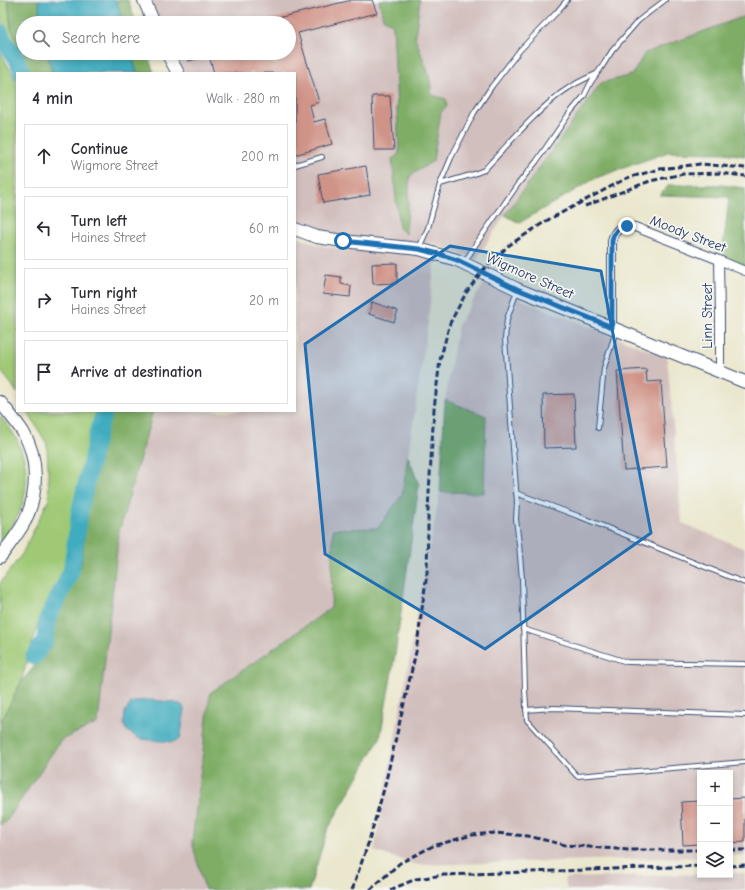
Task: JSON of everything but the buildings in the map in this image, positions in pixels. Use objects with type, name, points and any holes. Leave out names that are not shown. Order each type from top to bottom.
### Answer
[{"type":"street","points":[[146,2],[151,16]]},
{"type":"street","points":[[171,60],[177,72]]},
{"type":"street","name":"Moody Street","points":[[614,328],[612,241],[614,235],[620,228],[627,226],[634,227],[745,271]]},
{"type":"street","name":"Wigmore Street","points":[[296,229],[317,236],[343,241],[419,249],[457,260],[517,289],[745,382]]},
{"type":"street","name":"Linn Street","points":[[719,260],[720,372]]},
{"type":"street","points":[[0,402],[24,433],[34,463],[35,476],[34,491],[30,509],[15,537],[0,557]]},
{"type":"lane","points":[[419,249],[428,228],[440,184],[451,158],[474,113],[492,86],[520,50],[567,0]]},
{"type":"lane","points":[[464,263],[518,184],[536,162],[569,114],[584,96],[591,82],[612,52],[638,21],[665,0]]},
{"type":"lane","points":[[440,184],[470,176],[484,170],[538,112],[561,93],[578,82],[597,74]]},
{"type":"lane","points":[[296,165],[322,157]]},
{"type":"lane","points":[[517,289],[507,319],[504,339],[516,494],[516,519],[522,579],[527,720],[577,776],[745,762]]},
{"type":"lane","points":[[598,428],[604,368],[614,328]]},
{"type":"lane","points":[[516,494],[578,516],[745,583]]},
{"type":"lane","points":[[523,630],[628,662],[745,664]]},
{"type":"lane","points":[[526,710],[553,708],[745,715]]},
{"type":"highlighted area","points":[[450,246],[601,271],[651,533],[485,649],[325,554],[305,344]]},
{"type":"shaded area","points":[[150,0],[379,0],[383,18],[393,24],[399,154],[392,159],[399,228],[406,234],[410,176],[433,161],[441,112],[446,99],[432,95],[429,75],[415,37],[420,0],[745,0],[745,16],[645,53],[632,75],[601,83],[505,215],[476,260],[434,244],[335,236],[316,232],[296,224],[296,72],[183,72],[177,60],[296,60],[296,16],[156,16]]},
{"type":"shaded area","points":[[296,236],[319,245],[335,248],[394,250],[435,260],[427,329],[402,495],[378,528],[334,529],[331,608],[210,693],[192,842],[205,890],[0,890],[0,825],[6,822],[61,740],[98,723],[119,532],[153,412],[296,412]]},
{"type":"shaded area","points":[[484,283],[534,305],[667,357],[682,523],[745,549],[745,855],[733,856],[733,770],[697,770],[697,857],[417,865],[374,851],[440,492],[484,493],[486,417],[445,400],[458,325]]},
{"type":"shaded area","points":[[745,873],[745,890],[567,890],[564,878],[697,874],[697,878],[733,878],[733,874]]},
{"type":"green space","points":[[0,0],[8,0],[11,28],[16,39],[16,48],[10,38],[0,16]]},
{"type":"green space","points":[[8,0],[39,0],[40,16],[16,16],[16,39],[11,28]]},
{"type":"green space","points":[[116,0],[128,0],[134,16],[121,16]]},
{"type":"green space","points":[[379,0],[420,0],[415,37],[429,75],[432,95],[446,99],[447,106],[441,112],[433,161],[410,176],[406,234],[399,228],[392,159],[399,154],[393,25],[383,18]]},
{"type":"green space","points":[[745,16],[745,156],[725,153],[668,152],[596,178],[519,223],[505,215],[601,83],[632,75],[645,53]]},
{"type":"green space","points":[[0,51],[16,82],[16,391],[0,370]]},
{"type":"green space","points":[[23,60],[25,60],[30,72]]},
{"type":"green space","points":[[25,60],[49,60],[53,72],[31,72]]},
{"type":"green space","points":[[133,60],[149,60],[154,72],[137,72]]},
{"type":"green space","points":[[669,185],[721,185],[745,188],[745,266],[722,257],[729,197],[659,195]]},
{"type":"green space","points":[[445,400],[486,416],[484,493],[440,492]]},
{"type":"green space","points":[[28,412],[99,412],[91,429],[79,485],[67,562],[41,614],[21,682],[0,724],[0,583],[22,554],[49,499],[47,444]]},
{"type":"green space","points":[[112,412],[153,412],[119,532],[98,723],[61,740],[6,822],[0,825],[0,724],[21,682],[52,646],[52,620],[81,565],[88,505],[105,430]]},
{"type":"green space","points":[[0,416],[15,436],[20,447],[26,469],[26,481],[25,493],[20,511],[0,543]]},
{"type":"green space","points":[[408,456],[419,485],[395,655],[380,738],[327,831],[309,890],[205,890],[192,842],[210,693],[331,608],[333,529],[378,528],[402,495]]},
{"type":"water","points":[[39,0],[116,0],[121,16],[40,16]]},
{"type":"water","points":[[49,60],[133,60],[137,72],[53,72]]},
{"type":"water","points":[[150,700],[172,702],[182,705],[185,710],[180,739],[172,742],[140,739],[126,730],[124,724],[125,712],[131,703]]},
{"type":"waterway","points":[[0,32],[4,41],[16,58]]},
{"type":"waterway","points":[[17,60],[22,72]]},
{"type":"waterway","points":[[34,657],[45,641],[47,620],[71,572],[80,510],[99,427],[105,412]]},
{"type":"railway","points":[[352,890],[368,844],[384,789],[416,652],[427,573],[428,510],[434,409],[440,360],[450,323],[466,293],[482,271],[508,246],[546,221],[627,178],[660,169],[700,164],[745,168]]},
{"type":"railway","points":[[585,206],[650,181],[683,174],[720,173],[745,176]]},
{"type":"railway","points":[[370,890],[400,863],[433,846],[472,835],[495,833],[528,836],[565,845],[628,850],[697,850]]},
{"type":"railway","points":[[733,850],[745,850]]},
{"type":"railway","points":[[733,866],[745,865]]},
{"type":"railway","points":[[390,890],[416,879],[444,875],[697,866]]},
{"type":"route","points":[[343,241],[419,249],[439,254],[482,271],[517,289],[612,327],[612,241],[616,231],[627,226]]}]
